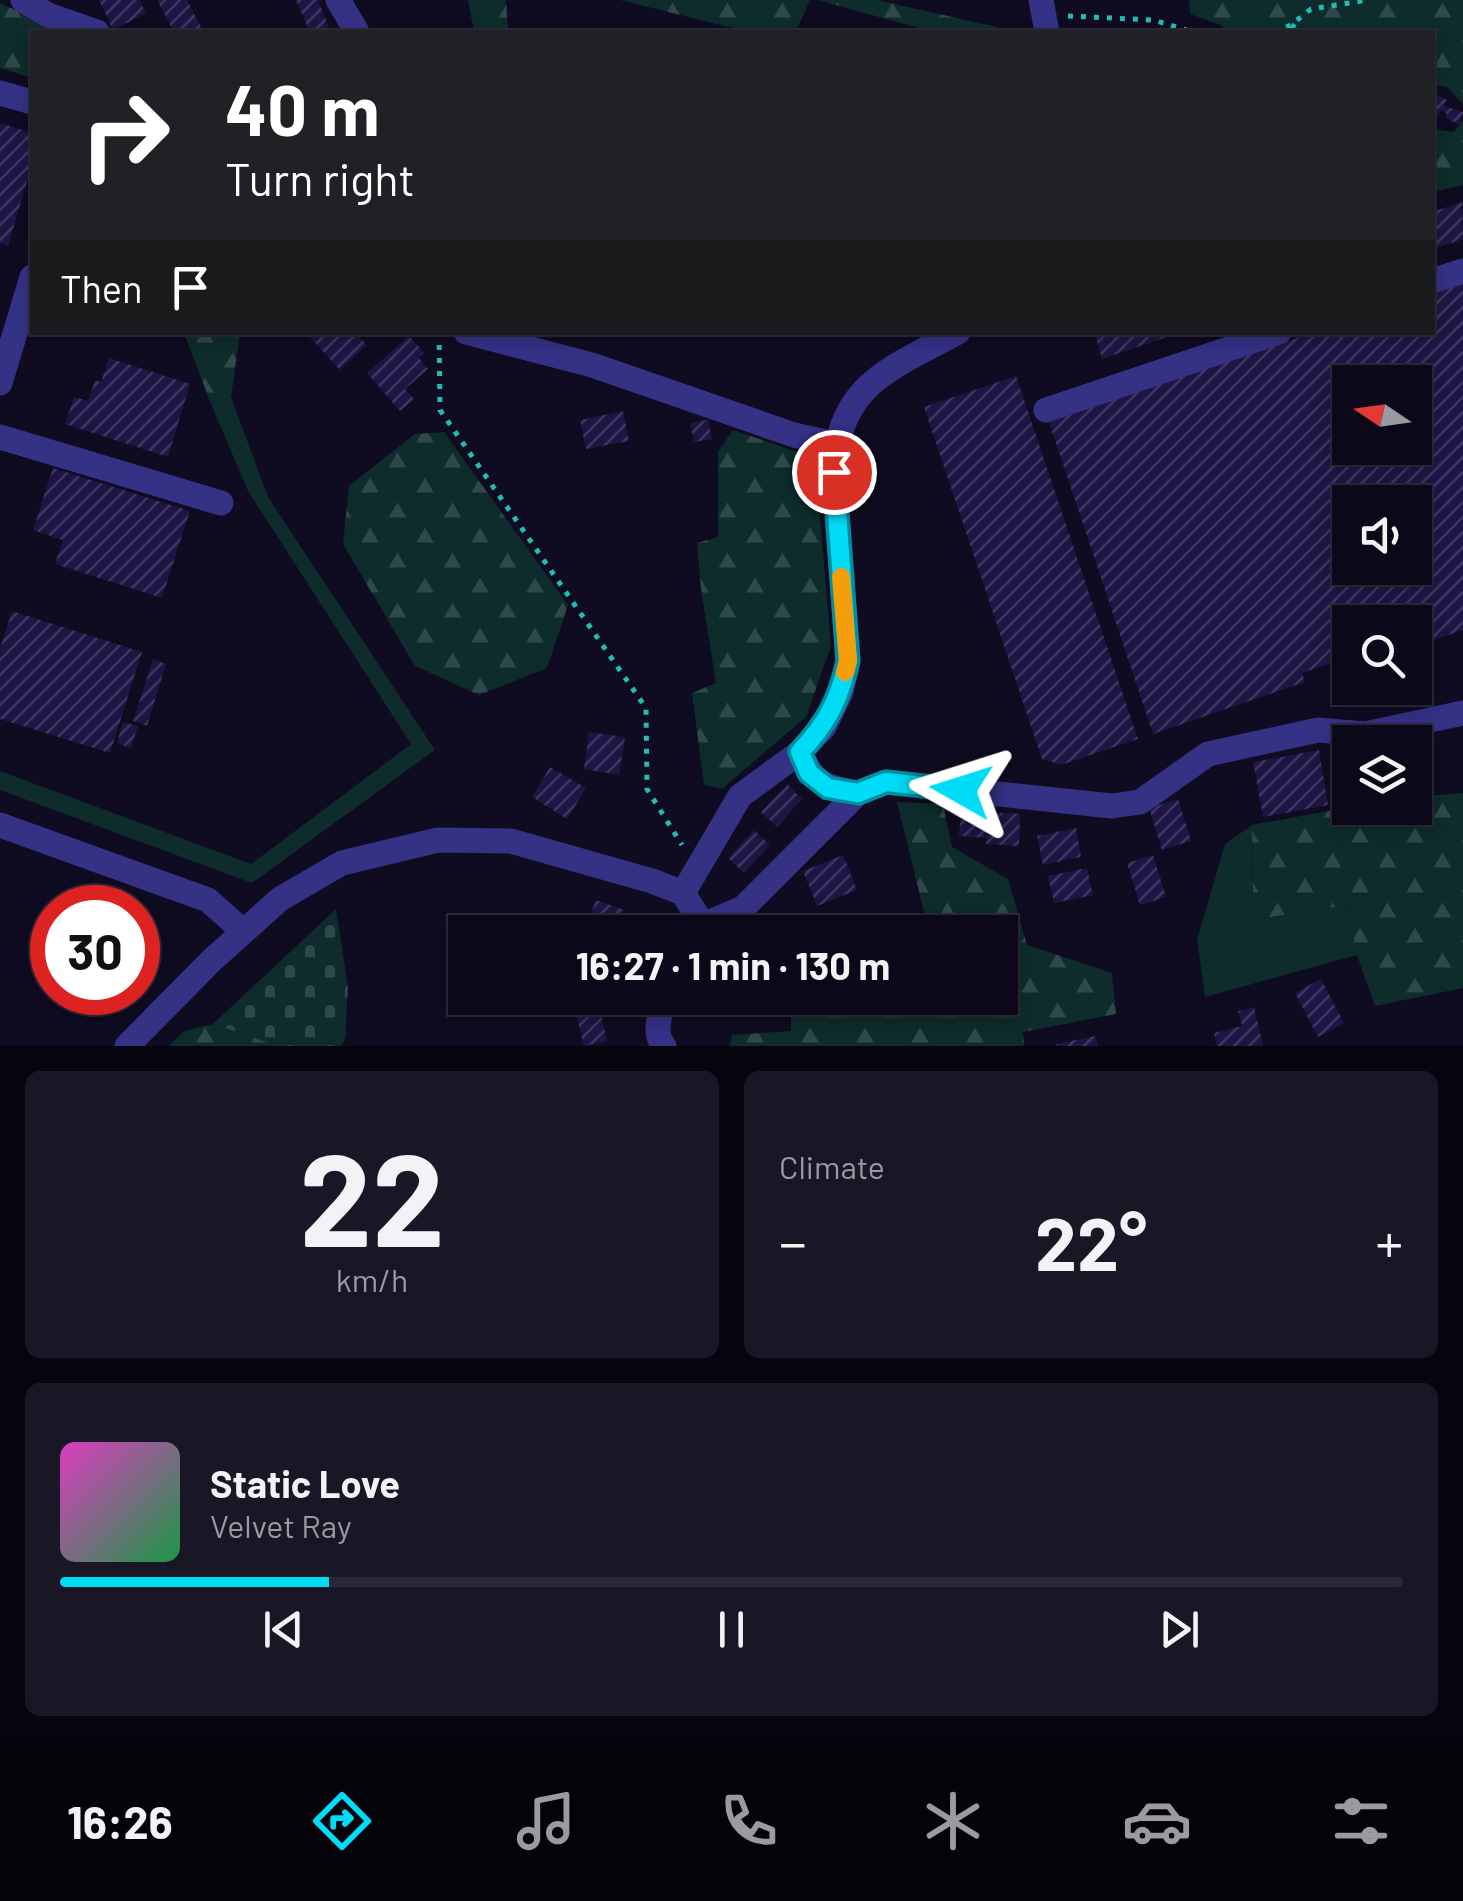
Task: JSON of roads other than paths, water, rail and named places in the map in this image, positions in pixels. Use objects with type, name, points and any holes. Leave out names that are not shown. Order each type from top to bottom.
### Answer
[{"type":"street","points":[[23,0],[48,15],[91,30]]},
{"type":"street","points":[[338,0],[357,30]]},
{"type":"street","points":[[0,92],[30,101]]},
{"type":"street","points":[[1435,281],[1463,271]]},
{"type":"street","points":[[0,384],[30,284]]},
{"type":"street","points":[[477,335],[592,365],[794,436],[835,444]]},
{"type":"street","points":[[683,893],[740,796],[800,752],[824,727],[841,692],[848,661],[834,472],[835,444],[848,410],[875,377],[952,335]]},
{"type":"street","points":[[1046,410],[1270,335]]},
{"type":"street","points":[[0,437],[221,503]]},
{"type":"street","points":[[729,915],[743,908],[858,793],[886,782],[1112,806],[1140,802],[1208,754],[1318,730],[1365,734],[1463,714]]},
{"type":"street","points":[[800,752],[809,773],[828,788],[858,793]]},
{"type":"street","points":[[0,825],[208,900],[242,931]]},
{"type":"street","points":[[127,1046],[242,931],[280,900],[342,864],[438,840],[511,842],[617,870],[683,893],[694,915]]},
{"type":"street","points":[[660,1015],[658,1040],[664,1046]]}]
